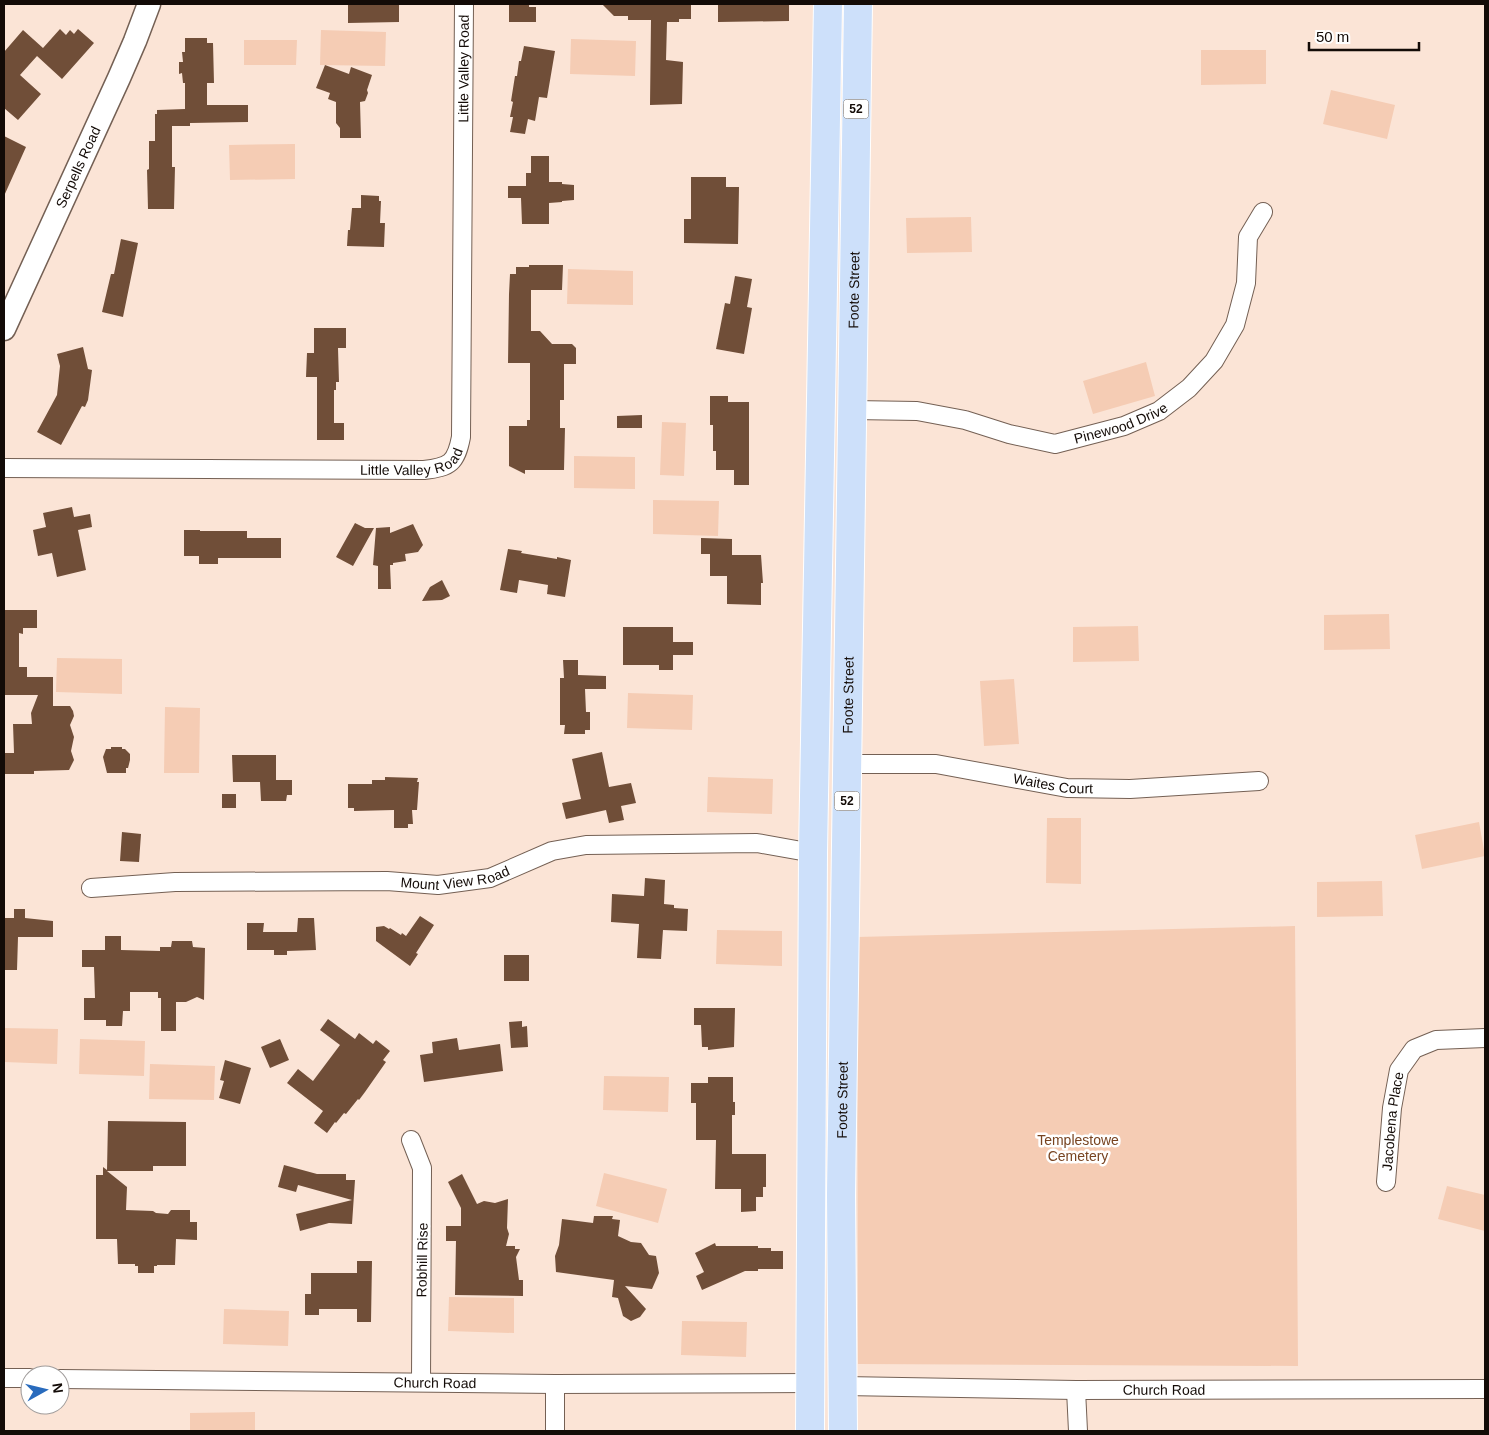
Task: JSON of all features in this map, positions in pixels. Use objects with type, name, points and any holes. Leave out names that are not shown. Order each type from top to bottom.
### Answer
[{"type":"main road","name":"52","points":[[810,1431],[813,853],[828,4]]},
{"type":"main road","name":"Foote Street","points":[[844,1386],[841,1194],[858,4]]},
{"type":"main road","points":[[817,610],[850,610]]},
{"type":"main road","name":"52","points":[[843,1431],[844,1386]]},
{"type":"main road","points":[[826,1431],[828,1390],[844,1386]]},
{"type":"street","name":"Serpells Road","points":[[4,329],[119,78],[148,4]]},
{"type":"street","name":"Little Valley Road","points":[[4,468],[424,470],[439,468],[452,462],[458,450],[460,437],[464,4]]},
{"type":"street","name":"Pinewood Drive","points":[[852,410],[926,413],[965,420],[1008,434],[1055,444],[1124,426],[1159,411],[1189,388],[1214,361],[1236,325],[1246,283],[1248,237],[1263,212]]},
{"type":"street","name":"Waites Court","points":[[848,764],[936,764],[1067,788],[1130,789],[1259,781]]},
{"type":"street","name":"Mount View Road","points":[[91,888],[175,882],[387,881],[438,885],[490,878],[552,851],[586,845],[757,843],[813,853]]},
{"type":"street","name":"Jacobena Place","points":[[1386,1182],[1392,1108],[1398,1070],[1414,1049],[1436,1040],[1485,1038]]},
{"type":"street","name":"Robhill Rise","points":[[411,1140],[422,1168],[420,1382]]},
{"type":"street","points":[[4,1378],[20,1378]]},
{"type":"street","name":"Church Road","points":[[70,1378],[555,1384],[811,1383]]},
{"type":"street","points":[[555,1384],[555,1431]]},
{"type":"street","name":"Church Road","points":[[844,1386],[1076,1390],[1485,1389]]},
{"type":"street","points":[[1076,1390],[1078,1431]]},
{"type":"green space","points":[[321,30],[386,32],[385,66],[320,65]]},
{"type":"green space","points":[[571,39],[636,41],[635,76],[570,74]]},
{"type":"green space","points":[[244,40],[297,40],[296,65],[244,65]]},
{"type":"green space","points":[[1201,50],[1266,50],[1266,84],[1201,85]]},
{"type":"green space","points":[[1331,90],[1395,105],[1387,139],[1323,124]]},
{"type":"green space","points":[[295,144],[295,179],[230,180],[229,145]]},
{"type":"green space","points":[[971,217],[972,252],[907,253],[906,218]]},
{"type":"green space","points":[[568,269],[633,271],[633,305],[567,304]]},
{"type":"green space","points":[[1146,362],[1155,396],[1093,414],[1083,381]]},
{"type":"green space","points":[[662,422],[686,423],[684,476],[660,475]]},
{"type":"green space","points":[[574,456],[635,457],[635,489],[574,488]]},
{"type":"green space","points":[[653,500],[719,501],[718,536],[653,534]]},
{"type":"green space","points":[[1389,614],[1390,649],[1324,650],[1324,615]]},
{"type":"green space","points":[[1138,626],[1139,661],[1073,662],[1073,627]]},
{"type":"green space","points":[[57,658],[122,659],[122,694],[56,692]]},
{"type":"green space","points":[[1014,679],[1019,744],[984,746],[980,681]]},
{"type":"green space","points":[[628,693],[693,695],[692,730],[627,728]]},
{"type":"green space","points":[[165,707],[200,708],[199,773],[164,773]]},
{"type":"green space","points":[[708,777],[773,779],[772,814],[707,812]]},
{"type":"green space","points":[[1047,818],[1081,818],[1081,884],[1046,883]]},
{"type":"green space","points":[[1479,822],[1485,856],[1422,869],[1415,835]]},
{"type":"green space","points":[[1382,881],[1383,916],[1317,917],[1317,882]]},
{"type":"green space","name":"Templestowe Cemetery","points":[[1295,926],[1298,1366],[858,1364],[857,937]]},
{"type":"green space","points":[[717,930],[782,931],[782,966],[716,964]]},
{"type":"green space","points":[[4,1028],[58,1029],[57,1064],[4,1062]]},
{"type":"green space","points":[[80,1039],[145,1041],[144,1076],[79,1074]]},
{"type":"green space","points":[[150,1064],[215,1066],[214,1100],[149,1099]]},
{"type":"green space","points":[[604,1076],[669,1077],[668,1112],[603,1110]]},
{"type":"green space","points":[[604,1173],[667,1189],[658,1223],[596,1206]]},
{"type":"green space","points":[[1447,1186],[1485,1195],[1485,1231],[1438,1219]]},
{"type":"green space","points":[[449,1297],[514,1298],[514,1333],[448,1331]]},
{"type":"green space","points":[[224,1309],[289,1311],[288,1346],[223,1344]]},
{"type":"green space","points":[[682,1321],[747,1322],[746,1357],[681,1355]]},
{"type":"green space","points":[[255,1412],[255,1431],[190,1431],[190,1413]]},
{"type":"building","points":[[348,4],[399,4],[399,22],[348,23]]},
{"type":"building","points":[[509,4],[529,4],[529,7],[536,7],[536,22],[509,22]]},
{"type":"building","points":[[602,4],[691,4],[691,19],[667,22],[666,60],[683,62],[682,104],[650,105],[651,20],[628,20],[628,16],[614,16]]},
{"type":"building","points":[[718,4],[789,4],[789,21],[718,22]]},
{"type":"building","points":[[60,29],[66,35],[70,30],[74,34],[78,29],[94,43],[62,79],[37,56],[20,75],[41,94],[18,120],[4,108],[4,52],[23,30],[43,48]]},
{"type":"building","points":[[185,38],[207,38],[207,43],[213,43],[214,83],[207,83],[207,105],[248,105],[248,122],[190,123],[190,126],[172,126],[172,167],[175,167],[174,209],[148,209],[147,170],[149,169],[149,141],[155,141],[155,114],[157,114],[157,110],[185,109],[185,83],[183,83],[182,73],[179,74],[179,62],[183,62],[182,52],[185,52]]},
{"type":"building","points":[[524,46],[555,51],[547,98],[539,97],[535,121],[528,119],[525,134],[510,132],[513,117],[510,117],[513,102],[511,101],[515,76],[517,76]]},
{"type":"building","points":[[325,65],[349,74],[351,67],[372,75],[365,101],[360,102],[361,138],[340,138],[340,128],[336,123],[336,102],[328,99],[330,93],[316,88]]},
{"type":"building","points":[[4,136],[26,147],[4,196]]},
{"type":"building","points":[[531,156],[549,156],[549,182],[562,182],[562,184],[574,185],[574,200],[549,203],[549,224],[522,224],[521,198],[508,198],[508,186],[526,186],[526,173],[531,173]]},
{"type":"building","points":[[691,177],[726,177],[726,187],[739,187],[738,244],[684,243],[684,219],[691,219]]},
{"type":"building","points":[[361,195],[379,196],[379,201],[381,201],[380,223],[385,223],[384,247],[347,246],[352,208],[361,208]]},
{"type":"building","points":[[121,239],[138,243],[123,317],[102,312],[111,274],[114,274]]},
{"type":"building","points":[[529,265],[563,265],[562,290],[531,290],[531,331],[540,331],[552,344],[572,344],[576,348],[576,364],[564,364],[564,400],[560,400],[560,428],[565,428],[564,470],[525,470],[525,474],[509,466],[509,426],[527,426],[527,420],[530,420],[530,363],[508,363],[509,294],[510,274],[516,274],[516,267],[529,267]]},
{"type":"building","points":[[735,276],[752,279],[747,307],[752,308],[744,354],[716,349],[725,303],[730,304]]},
{"type":"building","points":[[314,328],[346,328],[346,348],[338,348],[339,382],[336,382],[336,390],[334,390],[334,423],[344,423],[344,440],[317,440],[317,377],[306,377],[307,353],[314,353]]},
{"type":"building","points":[[83,347],[88,369],[92,370],[88,400],[85,407],[82,406],[61,445],[37,432],[57,395],[60,366],[57,354]]},
{"type":"building","points":[[710,396],[728,396],[728,402],[749,402],[749,485],[734,485],[734,470],[716,470],[716,451],[713,451],[713,425],[710,425]]},
{"type":"building","points":[[642,415],[642,428],[617,428],[617,416]]},
{"type":"building","points":[[72,507],[74,517],[90,514],[92,527],[78,530],[86,570],[57,577],[52,553],[38,556],[33,530],[46,527],[43,513]]},
{"type":"building","points":[[355,523],[365,528],[374,528],[353,566],[336,557]]},
{"type":"building","points":[[413,524],[423,545],[418,552],[405,554],[406,561],[390,565],[391,589],[378,589],[378,566],[373,565],[376,528],[390,527],[390,533]]},
{"type":"building","points":[[184,530],[247,531],[247,538],[281,538],[281,558],[218,558],[218,564],[199,564],[199,556],[184,556]]},
{"type":"building","points":[[701,538],[732,539],[732,555],[761,555],[763,583],[761,583],[761,605],[727,604],[727,576],[710,576],[710,554],[701,554]]},
{"type":"building","points":[[508,549],[522,551],[521,553],[571,560],[565,597],[547,594],[548,585],[519,580],[517,593],[500,590]]},
{"type":"building","points":[[442,580],[450,596],[442,600],[422,601],[430,587]]},
{"type":"building","points":[[4,610],[37,610],[37,628],[23,628],[23,634],[19,633],[19,667],[27,667],[27,677],[53,677],[53,706],[70,706],[73,711],[74,716],[70,725],[74,737],[71,751],[74,760],[69,770],[34,771],[34,774],[4,774],[4,753],[14,753],[13,724],[32,724],[31,713],[38,695],[4,695]]},
{"type":"building","points":[[623,627],[673,627],[673,642],[693,642],[693,655],[673,655],[673,670],[659,670],[659,665],[623,665]]},
{"type":"building","points":[[563,660],[578,660],[578,675],[606,676],[606,689],[585,689],[586,712],[590,712],[590,730],[585,730],[585,734],[564,734],[565,725],[560,725],[560,678],[564,678]]},
{"type":"building","points":[[111,747],[122,747],[122,749],[125,749],[130,754],[126,773],[107,773],[103,757],[106,749],[111,749]]},
{"type":"building","points":[[602,752],[609,787],[631,783],[636,803],[621,806],[624,820],[609,823],[606,810],[566,819],[562,803],[581,799],[572,759]]},
{"type":"building","points":[[232,755],[276,755],[276,780],[292,780],[292,795],[287,795],[286,801],[261,801],[260,782],[233,782]]},
{"type":"building","points":[[385,777],[418,778],[417,810],[412,810],[413,824],[408,824],[408,828],[394,828],[394,810],[354,811],[354,808],[348,808],[348,784],[372,784],[372,780],[385,780]]},
{"type":"building","points":[[222,794],[236,794],[236,808],[222,808]]},
{"type":"building","points":[[122,832],[141,834],[139,862],[120,861]]},
{"type":"building","points":[[645,878],[665,880],[664,904],[674,905],[674,908],[688,909],[687,931],[663,930],[661,959],[637,958],[639,924],[611,922],[612,894],[644,896]]},
{"type":"building","points":[[14,909],[25,909],[25,918],[53,921],[53,937],[18,937],[17,970],[4,970],[4,918],[14,918]]},
{"type":"building","points":[[420,916],[434,925],[410,966],[376,941],[376,927],[384,926],[406,936]]},
{"type":"building","points":[[298,918],[314,918],[316,950],[287,951],[287,955],[274,955],[274,950],[247,950],[247,923],[264,923],[263,932],[297,932]]},
{"type":"building","points":[[105,936],[121,936],[121,950],[160,951],[160,947],[171,947],[172,941],[192,941],[193,947],[205,948],[204,1000],[197,997],[186,1002],[176,1002],[176,1031],[161,1031],[161,998],[158,998],[158,992],[130,992],[130,1011],[123,1011],[122,1026],[106,1026],[106,1020],[84,1020],[84,998],[95,998],[94,967],[82,967],[82,950],[105,950]]},
{"type":"building","points":[[504,955],[529,955],[529,981],[504,981]]},
{"type":"building","points":[[694,1008],[735,1008],[734,1047],[708,1050],[708,1047],[702,1047],[701,1025],[694,1025]]},
{"type":"building","points":[[328,1019],[355,1039],[359,1033],[373,1044],[376,1040],[390,1051],[383,1060],[386,1062],[359,1100],[346,1114],[344,1113],[335,1122],[327,1133],[314,1123],[323,1111],[287,1083],[298,1069],[313,1081],[340,1045],[320,1030]]},
{"type":"building","points":[[522,1021],[522,1027],[527,1026],[528,1047],[511,1048],[509,1022]]},
{"type":"building","points":[[457,1038],[459,1050],[500,1044],[503,1071],[424,1082],[420,1055],[433,1053],[432,1042]]},
{"type":"building","points":[[280,1039],[289,1060],[270,1068],[261,1047]]},
{"type":"building","points":[[225,1060],[251,1068],[240,1104],[219,1098],[224,1081],[220,1080]]},
{"type":"building","points":[[708,1077],[733,1077],[735,1115],[732,1115],[732,1154],[766,1154],[766,1187],[763,1187],[763,1197],[756,1197],[756,1211],[741,1212],[741,1189],[715,1189],[716,1140],[696,1140],[696,1103],[691,1103],[691,1083],[708,1083]]},
{"type":"building","points":[[108,1121],[186,1122],[186,1166],[153,1166],[153,1171],[107,1171],[127,1187],[126,1210],[153,1211],[168,1214],[171,1210],[190,1210],[190,1222],[197,1222],[197,1240],[176,1239],[175,1265],[157,1265],[154,1266],[154,1273],[138,1273],[138,1266],[135,1266],[135,1264],[118,1264],[117,1239],[96,1239],[96,1175],[103,1175],[103,1167],[107,1170]]},
{"type":"building","points":[[284,1165],[317,1174],[346,1174],[346,1180],[355,1180],[352,1224],[329,1223],[300,1231],[296,1214],[352,1200],[298,1185],[296,1192],[278,1187]]},
{"type":"building","points":[[462,1174],[477,1204],[484,1201],[495,1203],[508,1199],[507,1228],[509,1234],[506,1246],[515,1246],[515,1249],[520,1249],[516,1257],[519,1280],[523,1280],[523,1296],[455,1295],[456,1241],[446,1241],[446,1226],[461,1226],[461,1208],[448,1182]]},
{"type":"building","points":[[594,1216],[613,1216],[612,1219],[620,1220],[618,1236],[631,1242],[641,1243],[649,1255],[656,1256],[659,1273],[652,1289],[625,1286],[646,1309],[640,1317],[631,1321],[623,1316],[618,1298],[612,1297],[614,1280],[556,1272],[555,1256],[559,1245],[562,1219],[593,1223]]},
{"type":"building","points":[[715,1243],[716,1246],[758,1246],[758,1248],[771,1248],[771,1251],[783,1251],[783,1269],[745,1271],[702,1290],[696,1276],[704,1272],[695,1253]]},
{"type":"building","points":[[357,1261],[372,1261],[371,1322],[357,1322],[357,1309],[319,1309],[319,1315],[305,1315],[305,1294],[311,1294],[311,1273],[357,1273]]}]
